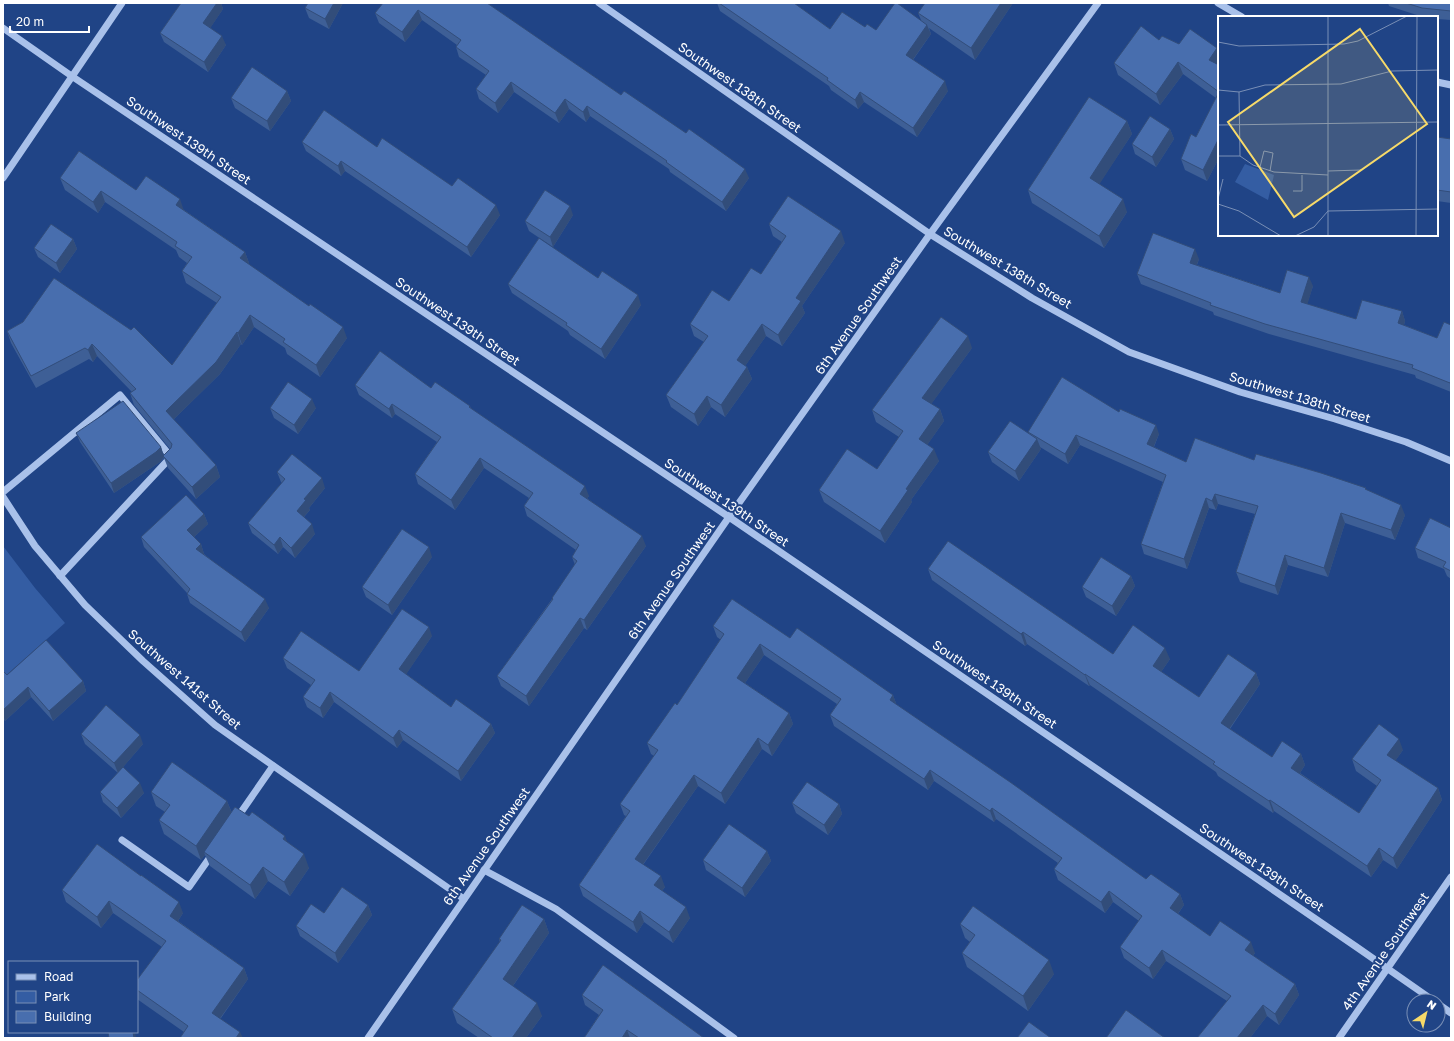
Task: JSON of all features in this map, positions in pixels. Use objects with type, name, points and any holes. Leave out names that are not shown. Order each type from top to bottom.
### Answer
[{"type":"street","points":[[3,178],[122,3]]},
{"type":"street","name":"Southwest 138th Street","points":[[600,3],[930,234],[1032,298],[1129,352],[1240,392],[1335,419],[1406,442],[1451,461]]},
{"type":"street","name":"6th Avenue Southwest","points":[[368,1038],[729,517],[930,234],[1098,3]]},
{"type":"street","points":[[1218,3],[1240,16]]},
{"type":"street","name":"Southwest 139th Street","points":[[3,28],[73,77],[729,517],[1423,993]]},
{"type":"street","points":[[1438,82],[1451,85]]},
{"type":"street","points":[[3,492],[120,395],[171,456],[60,576]]},
{"type":"street","name":"Southwest 141st Street","points":[[3,497],[35,546],[86,605],[143,661],[216,725],[464,899]]},
{"type":"street","points":[[234,823],[273,766]]},
{"type":"street","points":[[122,840],[189,887],[216,849]]},
{"type":"street","points":[[484,870],[556,909],[734,1038]]},
{"type":"street","name":"4th Avenue Southwest","points":[[1339,1038],[1451,877]]},
{"type":"green space","points":[[3,546],[35,588],[65,623],[3,678]]},
{"type":"building","points":[[181,3],[217,3],[203,23],[222,36],[204,62],[160,33]]},
{"type":"building","points":[[308,3],[334,3],[325,19],[305,8]]},
{"type":"building","points":[[383,3],[487,3],[621,95],[624,91],[686,133],[689,129],[745,169],[722,202],[666,162],[667,161],[587,106],[583,112],[565,99],[555,113],[511,82],[495,103],[476,89],[489,71],[456,47],[461,40],[418,10],[402,32],[375,13]]},
{"type":"building","points":[[719,3],[794,3],[830,29],[842,12],[865,27],[867,24],[876,30],[895,3],[897,3],[927,25],[906,55],[945,81],[913,128],[860,92],[855,100],[827,80],[828,78]]},
{"type":"building","points":[[925,3],[1001,3],[971,48],[918,13]]},
{"type":"building","points":[[1406,3],[1451,3],[1451,11],[1422,8]]},
{"type":"building","points":[[1141,26],[1159,40],[1162,36],[1179,44],[1190,29],[1217,48],[1209,60],[1218,64],[1218,91],[1178,62],[1156,94],[1114,63]]},
{"type":"building","points":[[252,67],[287,91],[267,121],[231,98]]},
{"type":"building","points":[[1218,94],[1218,140],[1203,170],[1181,159],[1191,134],[1196,137]]},
{"type":"building","points":[[1089,97],[1127,121],[1090,178],[1123,199],[1099,236],[1028,190]]},
{"type":"building","points":[[324,110],[377,147],[382,138],[452,186],[458,178],[496,205],[467,247],[341,161],[338,166],[302,142]]},
{"type":"building","points":[[1150,116],[1170,129],[1152,157],[1132,144]]},
{"type":"building","points":[[1438,137],[1451,139],[1451,192],[1438,190]]},
{"type":"building","points":[[79,151],[136,190],[146,176],[180,199],[176,205],[245,252],[240,258],[309,306],[310,304],[343,327],[316,365],[283,342],[285,339],[250,315],[216,362],[166,411],[216,465],[192,487],[163,456],[171,448],[172,444],[130,393],[136,389],[92,344],[88,350],[85,348],[31,376],[7,331],[23,322],[54,278],[131,330],[134,327],[172,365],[221,297],[182,271],[192,257],[175,246],[177,242],[101,191],[93,202],[60,178]]},
{"type":"building","points":[[545,190],[570,206],[550,237],[525,221]]},
{"type":"building","points":[[788,196],[841,231],[796,298],[801,301],[778,335],[762,324],[737,360],[747,367],[721,405],[707,396],[694,414],[666,395],[708,336],[690,324],[712,290],[729,301],[751,268],[761,274],[786,236],[769,224]]},
{"type":"building","points":[[51,224],[73,239],[56,263],[34,248]]},
{"type":"building","points":[[1153,233],[1195,249],[1190,263],[1280,293],[1287,270],[1309,277],[1301,302],[1356,319],[1362,300],[1402,311],[1398,323],[1437,338],[1444,322],[1451,325],[1450,383],[1412,368],[1413,365],[1265,324],[1210,305],[1211,303],[1137,274]]},
{"type":"building","points":[[539,238],[598,278],[602,271],[638,295],[601,349],[566,325],[567,323],[508,284]]},
{"type":"building","points":[[941,317],[968,336],[922,398],[940,409],[919,439],[934,449],[906,489],[908,490],[880,531],[819,490],[847,449],[877,469],[903,431],[872,410]]},
{"type":"building","points":[[380,351],[431,388],[435,382],[585,486],[580,494],[642,536],[584,620],[580,618],[526,696],[497,676],[553,599],[552,598],[577,561],[572,557],[579,545],[524,506],[533,493],[480,458],[451,500],[415,474],[441,437],[392,404],[389,409],[355,385]]},
{"type":"building","points":[[1062,377],[1119,412],[1120,409],[1156,425],[1147,444],[1186,462],[1195,438],[1254,460],[1256,454],[1366,488],[1365,489],[1401,505],[1391,530],[1341,513],[1324,568],[1285,555],[1275,586],[1236,572],[1258,506],[1215,494],[1212,501],[1206,498],[1184,559],[1141,544],[1166,475],[1076,435],[1065,454],[1028,432]]},
{"type":"building","points":[[288,382],[312,399],[294,425],[270,408]]},
{"type":"building","points":[[123,401],[161,447],[111,483],[76,433]]},
{"type":"building","points":[[1010,421],[1037,439],[1015,471],[988,452]]},
{"type":"building","points":[[292,454],[322,478],[304,499],[306,500],[297,511],[312,524],[291,548],[280,537],[274,545],[248,523],[285,479],[277,472]]},
{"type":"building","points":[[186,495],[204,514],[187,530],[201,544],[196,549],[265,599],[241,632],[187,594],[190,589],[141,537]]},
{"type":"building","points":[[1430,518],[1451,528],[1451,571],[1443,567],[1446,562],[1415,548]]},
{"type":"building","points":[[402,529],[429,547],[388,605],[362,587]]},
{"type":"building","points":[[948,541],[1113,654],[1133,625],[1165,648],[1153,666],[1199,697],[1228,654],[1256,673],[1221,723],[1272,757],[1282,741],[1301,754],[1291,768],[1359,813],[1381,780],[1352,759],[1379,724],[1399,739],[1387,755],[1438,788],[1393,858],[1379,848],[1367,866],[1270,800],[1269,801],[1213,764],[1215,762],[1023,632],[1021,634],[928,569]]},
{"type":"building","points":[[1101,557],[1131,576],[1112,606],[1082,587]]},
{"type":"building","points":[[732,599],[790,638],[797,628],[893,695],[890,700],[1010,782],[1146,879],[1151,874],[1180,894],[1170,908],[1210,936],[1220,921],[1251,942],[1245,950],[1295,984],[1275,1014],[1263,1005],[1237,1038],[1197,1038],[1231,996],[1162,950],[1149,968],[1120,947],[1142,916],[1109,891],[1101,902],[1054,869],[1062,858],[992,808],[990,811],[930,770],[924,779],[830,715],[841,699],[760,644],[737,678],[789,713],[768,745],[758,738],[721,793],[694,775],[635,859],[661,876],[654,885],[686,907],[669,932],[640,911],[633,922],[579,885],[630,811],[620,804],[658,750],[647,743],[675,703],[677,705],[724,634],[713,626]]},
{"type":"building","points":[[402,609],[429,627],[399,669],[451,707],[456,699],[491,724],[458,771],[399,730],[393,738],[330,692],[320,708],[303,697],[315,680],[283,658],[301,631],[359,671]]},
{"type":"building","points":[[46,640],[83,681],[49,711],[28,687],[3,710],[3,671],[7,675]]},
{"type":"building","points":[[106,705],[140,735],[114,763],[81,734]]},
{"type":"building","points":[[172,762],[227,801],[196,846],[159,820],[170,805],[151,792]]},
{"type":"building","points":[[123,767],[140,783],[117,808],[100,792]]},
{"type":"building","points":[[807,782],[839,804],[824,825],[792,803]]},
{"type":"building","points":[[235,807],[249,816],[252,812],[285,836],[283,839],[304,854],[284,882],[263,867],[250,885],[204,852]]},
{"type":"building","points":[[729,824],[767,851],[742,888],[703,860]]},
{"type":"building","points":[[97,844],[179,902],[170,916],[244,968],[212,1013],[240,1032],[236,1038],[180,1038],[188,1026],[138,991],[138,979],[166,941],[109,901],[97,917],[62,890]]},
{"type":"building","points":[[342,887],[368,905],[335,953],[296,926],[311,904],[324,913]]},
{"type":"building","points":[[522,905],[544,919],[503,979],[537,1003],[512,1038],[493,1038],[452,1009],[501,940],[499,939]]},
{"type":"building","points":[[973,906],[1049,960],[1023,996],[962,953],[975,935],[960,924]]},
{"type":"building","points":[[603,965],[704,1038],[639,1038],[627,1030],[622,1038],[584,1038],[603,1010],[582,995]]},
{"type":"building","points":[[1126,1010],[1165,1038],[1106,1038]]},
{"type":"building","points":[[1029,1022],[1051,1038],[1017,1038]]},
{"type":"building","points":[[108,1033],[133,1033],[134,1038],[109,1038]]}]
